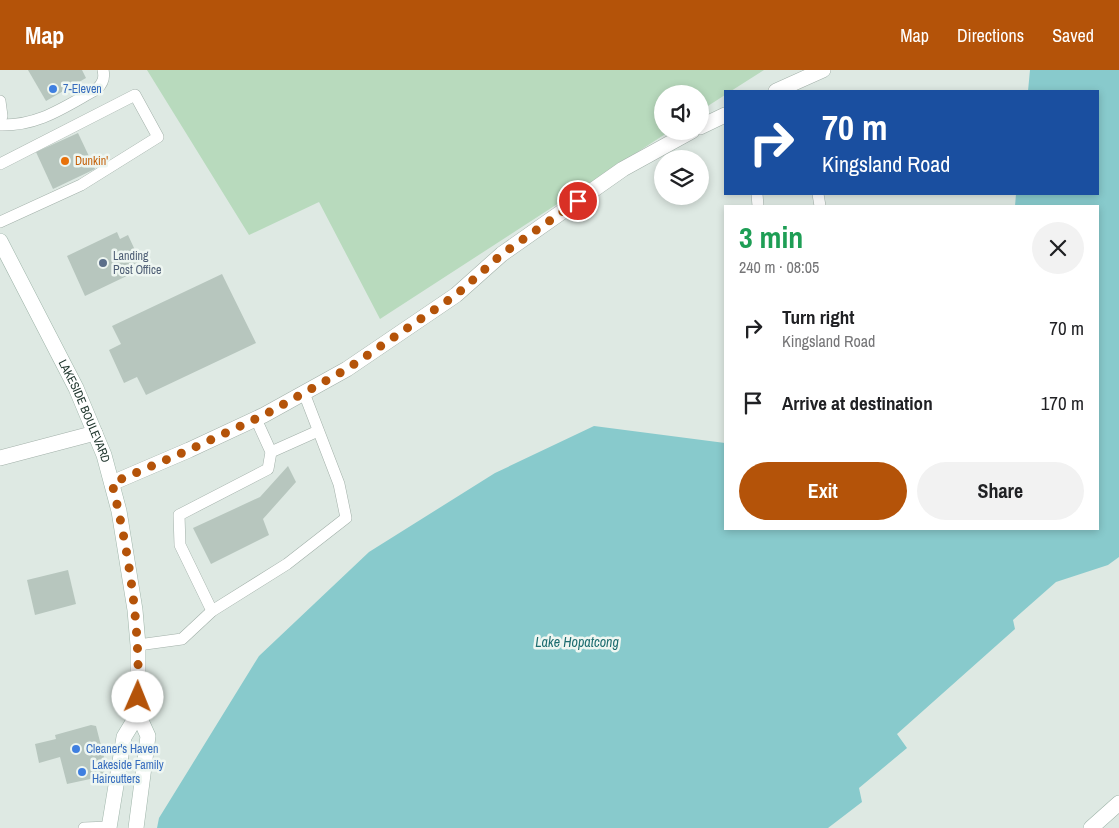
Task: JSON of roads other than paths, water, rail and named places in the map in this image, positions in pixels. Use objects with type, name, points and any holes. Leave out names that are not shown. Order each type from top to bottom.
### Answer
[{"type":"street","points":[[778,90],[823,70]]},
{"type":"street","points":[[709,123],[724,115]]},
{"type":"street","points":[[112,483],[256,419],[347,369],[456,295],[502,254],[623,169],[676,140]]},
{"type":"street","name":"LAKESIDE BOULEVARD","points":[[0,241],[76,388],[95,433],[112,483],[131,577],[138,645],[138,714],[148,736],[136,828]]},
{"type":"street","points":[[0,458],[95,433]]},
{"type":"street","points":[[109,827],[124,737],[138,714]]},
{"type":"street","points":[[1091,828],[1119,804]]},
{"type":"lane","points":[[0,125],[30,123],[46,117],[97,89],[102,84],[103,70]]},
{"type":"lane","points":[[0,164],[135,95],[158,137],[81,185],[0,222]]},
{"type":"lane","points":[[0,101],[2,116],[0,121]]},
{"type":"lane","points":[[138,645],[182,639],[212,611],[287,564],[346,518],[339,484],[304,393]]},
{"type":"lane","points":[[212,611],[180,545],[178,515],[268,469],[271,452],[256,419]]},
{"type":"lane","points":[[271,452],[318,431]]},
{"type":"lane","points":[[84,828],[109,827]]},
{"type":"water","name":"Lake Hopatcong","points":[[1030,70],[1119,70],[1119,557],[1108,565],[1056,582],[1013,620],[1015,629],[897,734],[907,748],[859,788],[862,802],[828,828],[157,828],[159,818],[259,656],[369,552],[495,473],[594,426],[724,443],[724,530],[1099,530],[1099,205],[1015,205],[1016,195],[1099,195],[1099,90],[1028,90]]},
{"type":"place","name":"7-Eleven","points":[[53,89]]},
{"type":"place","name":"Dunkin'","points":[[65,161]]},
{"type":"place","name":"Landing Post Office","points":[[103,263]]},
{"type":"place","name":"Cleaner's Haven","points":[[76,749]]},
{"type":"place","name":"Lakeside Family Haircutters","points":[[82,772]]}]
